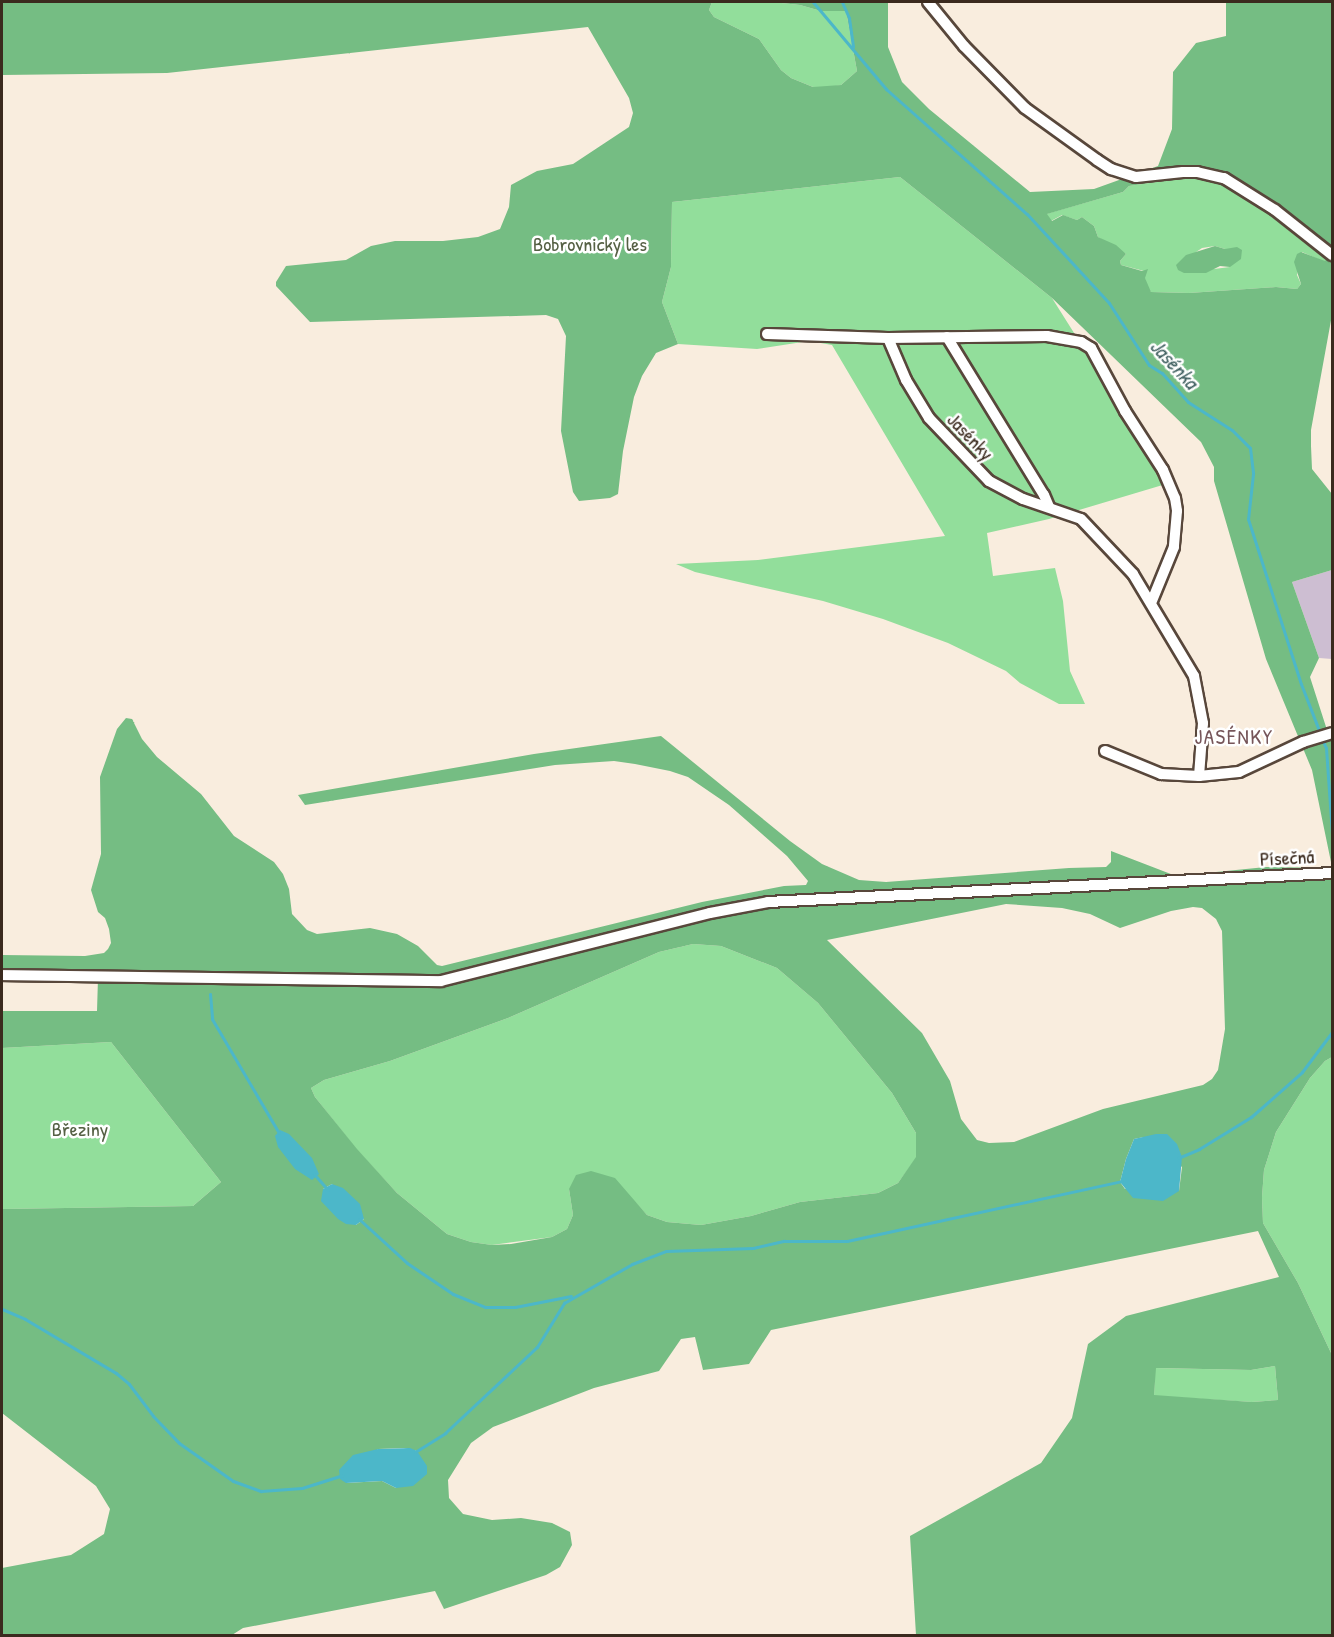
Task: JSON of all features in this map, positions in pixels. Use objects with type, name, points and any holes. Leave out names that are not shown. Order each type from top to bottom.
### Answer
[{"type":"street","points":[[928,2],[964,46],[1025,108],[1097,160],[1112,169],[1136,177],[1182,171],[1224,178],[1275,210],[1332,255]]},
{"type":"street","points":[[767,334],[888,338],[1047,336],[1081,342],[1091,348],[1125,411],[1163,470],[1175,498],[1177,511],[1174,547],[1152,602]]},
{"type":"street","points":[[948,337],[1044,495],[1049,507]]},
{"type":"street","name":"Jasénky","points":[[888,338],[906,380],[929,418],[989,481],[1023,499],[1081,519],[1133,574],[1152,602],[1197,685],[1203,723],[1199,776]]},
{"type":"street","points":[[1105,751],[1161,774],[1199,776],[1239,772],[1303,742],[1332,733]]},
{"type":"street","name":"Písečná","points":[[2,975],[441,981],[756,903],[1332,873]]},
{"type":"shaded area","points":[[1332,570],[1332,659],[1319,658],[1292,582]]},
{"type":"green space","name":"Bobrovnický les","points":[[2,2],[712,2],[709,10],[714,17],[759,39],[781,70],[791,78],[813,87],[841,85],[857,71],[846,11],[821,11],[800,5],[772,2],[888,2],[888,47],[902,82],[929,109],[1030,192],[1094,189],[1158,166],[1172,129],[1173,72],[1196,43],[1226,36],[1226,2],[1332,2],[1332,315],[1311,430],[1311,446],[1312,469],[1332,494],[1332,570],[1292,582],[1319,658],[1310,677],[1327,730],[1332,730],[1332,867],[1312,770],[1266,659],[1214,481],[1214,467],[1201,442],[1052,298],[900,177],[672,202],[671,267],[662,302],[678,344],[656,353],[642,376],[634,397],[623,451],[618,494],[610,498],[579,501],[573,492],[561,431],[566,336],[558,319],[546,315],[310,322],[276,286],[276,282],[286,266],[346,260],[371,246],[395,241],[443,241],[478,237],[500,229],[509,207],[511,185],[537,171],[573,164],[629,127],[633,113],[629,98],[588,27],[167,73],[2,75]],"holes":[[[1190,177],[1222,184],[1246,197],[1327,258],[1325,261],[1301,252],[1297,254],[1294,262],[1301,284],[1297,289],[1276,287],[1189,293],[1151,292],[1145,278],[1148,269],[1142,271],[1121,265],[1120,261],[1126,254],[1116,245],[1098,237],[1094,226],[1082,217],[1077,220],[1063,215],[1052,221],[1047,214],[1123,192],[1129,186]]]},
{"type":"green space","points":[[712,2],[772,2],[800,5],[821,11],[846,11],[857,71],[841,85],[831,87],[813,87],[791,78],[781,70],[759,39],[714,17],[709,10]]},
{"type":"green space","points":[[900,177],[1052,298],[1161,471],[1166,484],[1049,519],[987,533],[993,576],[1055,568],[1063,601],[1070,671],[1085,704],[1059,704],[1020,683],[1006,671],[948,643],[883,619],[823,601],[695,572],[676,564],[758,560],[945,536],[832,345],[809,341],[757,349],[678,344],[662,302],[671,267],[672,202]]},
{"type":"green space","points":[[1190,177],[1222,184],[1246,197],[1327,258],[1325,262],[1302,252],[1297,275],[1301,284],[1297,289],[1276,287],[1189,293],[1151,292],[1146,286],[1144,271],[1121,265],[1120,261],[1126,254],[1098,237],[1094,226],[1082,217],[1077,220],[1062,215],[1051,221],[1046,214],[1123,192],[1129,186]],"holes":[[[1215,246],[1225,249],[1230,267],[1214,269],[1177,265],[1202,248]]]},
{"type":"green space","points":[[1215,246],[1225,249],[1237,247],[1242,250],[1241,259],[1230,267],[1220,266],[1206,273],[1184,273],[1178,270],[1176,265],[1186,255]]},
{"type":"green space","points":[[126,718],[132,719],[142,739],[157,757],[201,794],[234,836],[274,862],[283,874],[289,889],[292,914],[307,930],[317,934],[370,928],[397,934],[418,946],[437,965],[442,966],[702,902],[784,886],[806,885],[808,881],[787,856],[729,805],[688,777],[635,764],[614,761],[555,765],[305,805],[298,795],[534,754],[661,736],[790,841],[822,864],[859,880],[886,882],[1106,867],[1111,862],[1111,851],[1176,876],[1266,867],[1332,868],[1332,1057],[1325,1061],[1310,1078],[1276,1132],[1264,1170],[1262,1197],[1263,1223],[1298,1283],[1332,1355],[1332,1635],[916,1635],[910,1536],[1041,1463],[1072,1418],[1088,1344],[1126,1316],[1279,1277],[1258,1231],[771,1330],[749,1364],[703,1370],[695,1337],[681,1339],[659,1371],[594,1388],[493,1427],[471,1443],[448,1480],[449,1498],[463,1514],[492,1520],[521,1518],[552,1523],[570,1532],[572,1545],[560,1567],[546,1575],[444,1609],[435,1591],[243,1628],[232,1635],[2,1635],[2,1568],[71,1555],[104,1534],[110,1509],[96,1486],[2,1413],[2,1209],[193,1206],[221,1182],[111,1042],[2,1048],[2,1011],[97,1011],[98,978],[2,975],[2,955],[85,956],[104,953],[108,949],[111,943],[109,929],[105,918],[98,912],[91,890],[101,854],[100,777],[117,729]],"holes":[[[1006,904],[1062,908],[1090,914],[1120,928],[1171,911],[1193,907],[1202,908],[1216,919],[1222,931],[1225,1029],[1218,1070],[1212,1079],[1203,1085],[1103,1109],[1014,1142],[989,1143],[977,1140],[961,1119],[950,1081],[922,1033],[827,940]],[[693,944],[721,946],[777,968],[818,1003],[892,1093],[916,1133],[916,1157],[898,1183],[878,1193],[800,1202],[751,1216],[701,1225],[667,1222],[647,1215],[615,1178],[591,1171],[576,1175],[569,1189],[573,1215],[567,1229],[552,1237],[492,1245],[471,1242],[447,1234],[397,1193],[357,1149],[315,1097],[311,1088],[324,1080],[390,1061],[508,1018],[659,952]],[[1144,1137],[1182,1167],[1179,1191],[1125,1189],[1120,1182],[1134,1139]],[[332,1184],[364,1219],[356,1225],[323,1189]],[[1275,1366],[1278,1400],[1252,1402],[1154,1395],[1156,1368],[1251,1370]],[[404,1448],[417,1451],[396,1488],[382,1481],[346,1483],[378,1449]]]},
{"type":"green space","points":[[693,944],[721,946],[777,968],[818,1003],[892,1093],[916,1133],[917,1157],[898,1183],[878,1193],[800,1202],[751,1216],[701,1225],[667,1222],[647,1215],[635,1202],[569,1189],[573,1215],[567,1229],[552,1237],[492,1245],[471,1242],[447,1234],[397,1193],[357,1150],[315,1097],[311,1088],[324,1080],[390,1061],[508,1018],[659,952]]},
{"type":"green space","name":"Březiny","points":[[111,1042],[221,1182],[193,1206],[2,1209],[2,1048]]},
{"type":"green space","points":[[1332,1057],[1332,1355],[1298,1283],[1263,1223],[1262,1197],[1264,1170],[1276,1132],[1310,1078],[1325,1061]]},
{"type":"green space","points":[[1275,1366],[1278,1400],[1252,1402],[1154,1396],[1155,1368],[1251,1370]]},
{"type":"water","points":[[280,1130],[289,1134],[312,1158],[319,1174],[312,1180],[295,1169],[278,1147],[275,1136]]},
{"type":"water","points":[[1167,1134],[1177,1144],[1182,1157],[1179,1191],[1163,1201],[1133,1198],[1120,1182],[1126,1159],[1134,1139]]},
{"type":"water","points":[[332,1184],[343,1188],[360,1204],[364,1219],[356,1225],[346,1224],[338,1219],[321,1201],[323,1189]]},
{"type":"water","points":[[410,1448],[417,1451],[427,1466],[427,1474],[413,1486],[396,1488],[382,1481],[346,1483],[340,1479],[339,1470],[353,1455],[378,1449]]},
{"type":"waterway","name":"Jasénka","points":[[813,2],[886,89],[1027,214],[1109,303],[1149,365],[1162,373],[1188,402],[1232,430],[1250,448],[1253,474],[1248,519],[1301,684],[1320,733]]},
{"type":"waterway","points":[[842,2],[849,18],[853,47]]},
{"type":"waterway","name":"Jasénka","points":[[1322,739],[1326,748],[1332,833]]},
{"type":"waterway","points":[[210,994],[212,1019],[279,1133]]},
{"type":"waterway","points":[[1178,1158],[1199,1149],[1251,1117],[1302,1072],[1332,1032]]},
{"type":"waterway","points":[[314,1174],[328,1190]]},
{"type":"waterway","points":[[415,1452],[445,1433],[537,1347],[564,1303],[632,1264],[666,1251],[753,1248],[784,1241],[847,1241],[1122,1181]]},
{"type":"waterway","points":[[359,1219],[407,1263],[453,1294],[485,1307],[515,1307],[571,1296]]},
{"type":"waterway","points":[[2,1309],[25,1319],[116,1373],[129,1384],[153,1416],[179,1443],[233,1481],[261,1491],[302,1488],[343,1475]]},
{"type":"district","name":"JASÉNKY","points":[[1234,737]]}]
